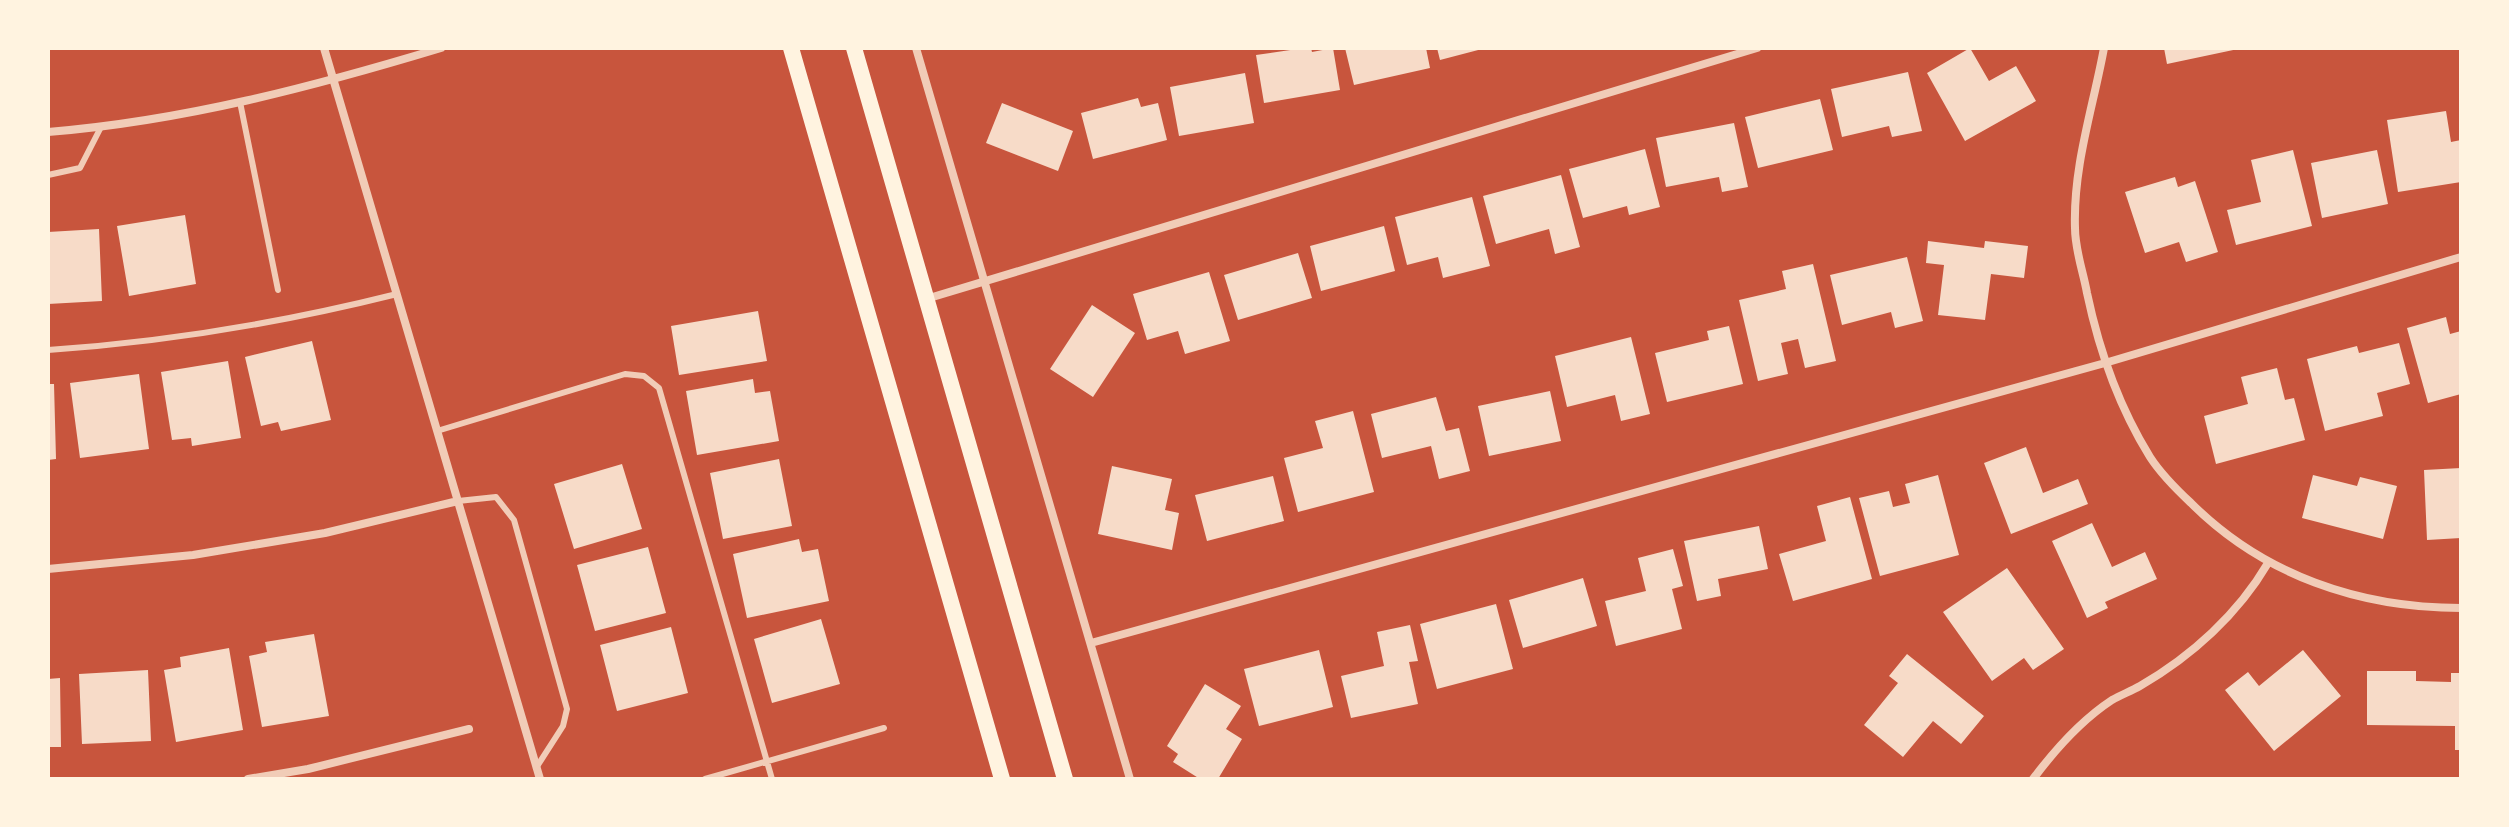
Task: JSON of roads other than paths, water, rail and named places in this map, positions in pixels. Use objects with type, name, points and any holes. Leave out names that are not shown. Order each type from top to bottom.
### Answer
[{"type":"main road","points":[[791,48],[1002,779]]},
{"type":"main road","points":[[854,48],[1065,779]]},
{"type":"street","points":[[324,48],[540,779]]},
{"type":"street","points":[[48,132],[191,113],[333,80],[441,48]]},
{"type":"street","points":[[916,48],[1130,779]]},
{"type":"street","points":[[926,300],[1757,48]]},
{"type":"street","points":[[2104,48],[2075,184],[2075,230],[2093,323],[2105,363],[2151,458],[2218,531],[2268,563],[2307,581],[2360,596],[2427,607],[2461,608]]},
{"type":"street","points":[[1091,643],[2105,363],[2461,257]]},
{"type":"street","points":[[48,569],[223,550],[325,533],[458,501]]},
{"type":"street","points":[[2033,779],[2081,727],[2111,701],[2152,678],[2228,619],[2252,591],[2268,563]]},
{"type":"street","points":[[248,779],[308,769],[469,729]]},
{"type":"lane","points":[[240,102],[278,290]]},
{"type":"lane","points":[[48,175],[80,168],[101,127]]},
{"type":"lane","points":[[48,350],[198,336],[317,315],[397,294]]},
{"type":"lane","points":[[437,431],[625,374],[644,376],[659,388],[772,779]]},
{"type":"lane","points":[[458,501],[496,497],[514,520],[567,709],[563,726],[536,768]]},
{"type":"lane","points":[[705,779],[884,728]]}]
